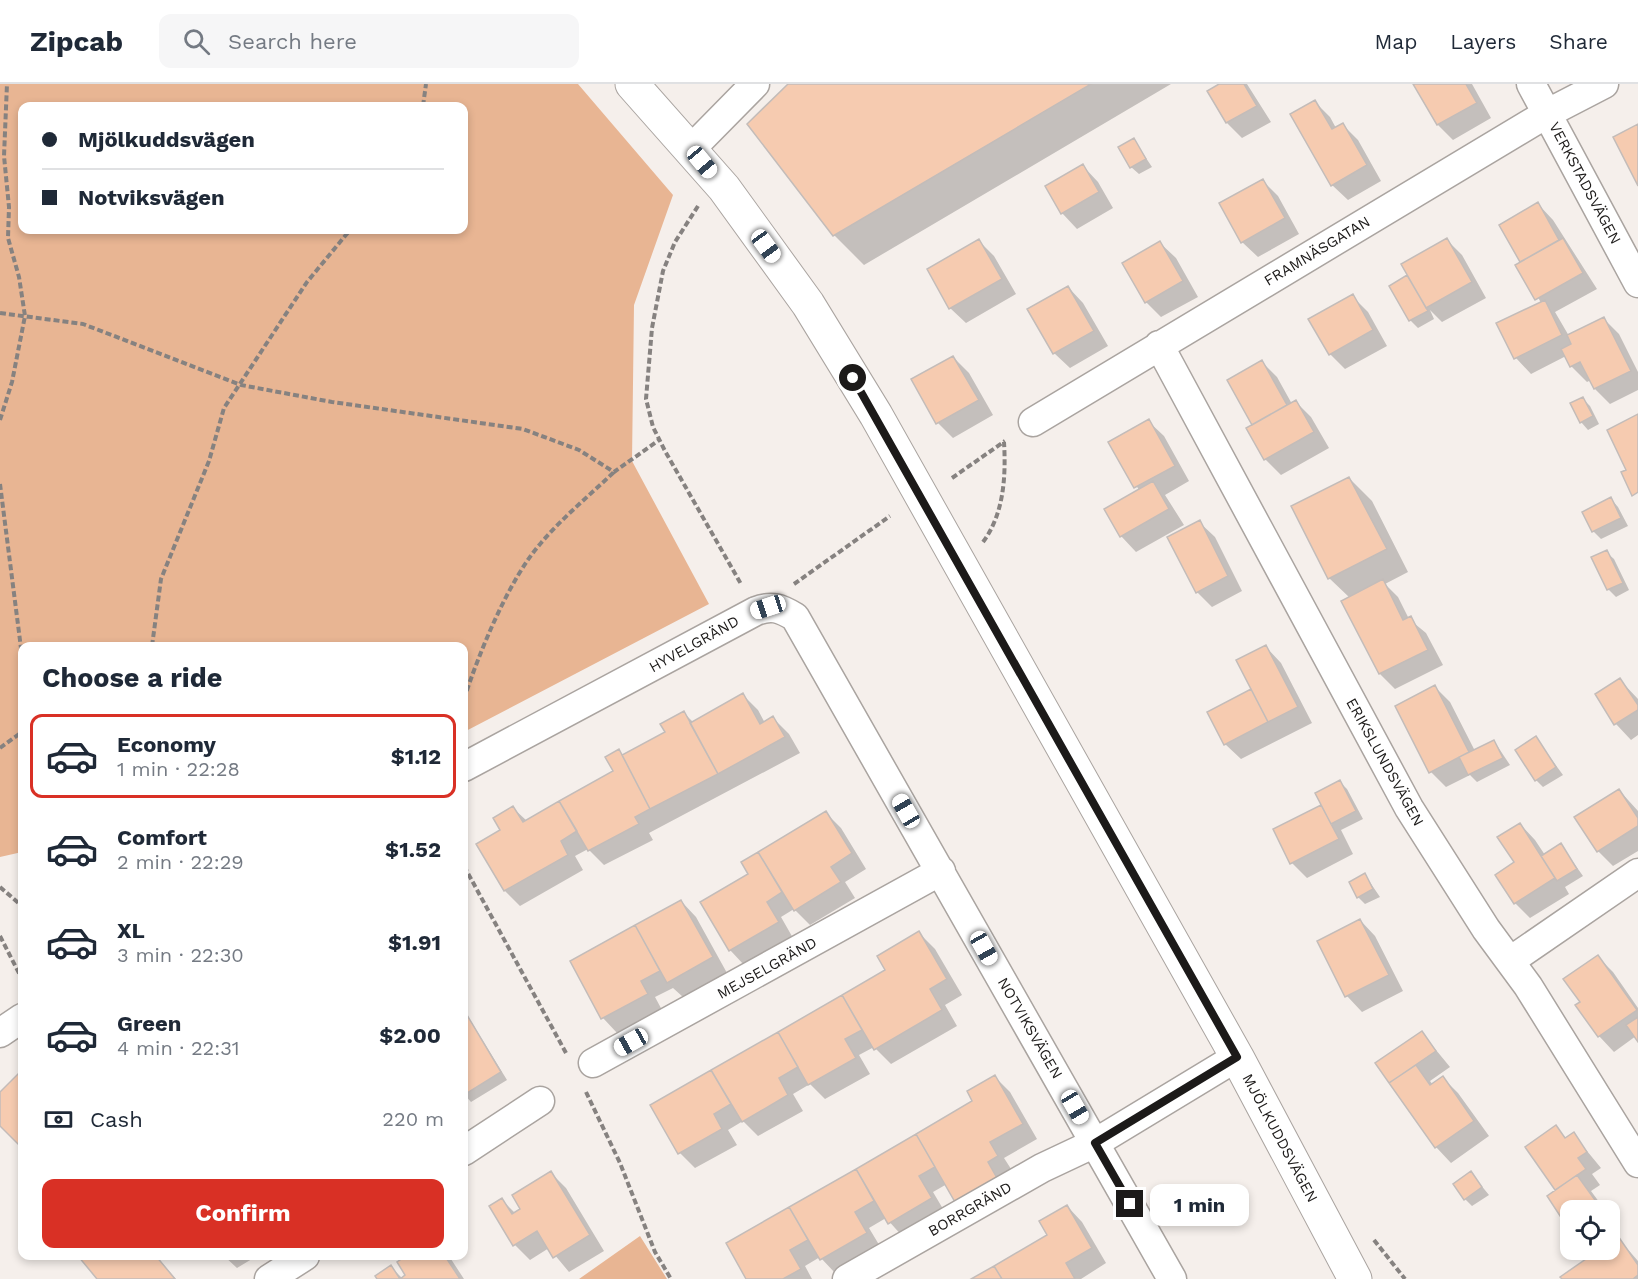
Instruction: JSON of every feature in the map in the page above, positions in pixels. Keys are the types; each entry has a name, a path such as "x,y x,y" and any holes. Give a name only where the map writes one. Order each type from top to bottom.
{"street":[{"name":"MJÖLKUDDSVÄGEN","path":"632,84 724,188 808,304 876,415 1237,1057 1355,1279"},
{"path":"691,149 755,84"},
{"name":"VERKSTADSVÄGEN","path":"1531,84 1638,283"},
{"name":"FRAMNÄSGATAN","path":"1033,422 1548,112 1604,84"},
{"name":"ERIKSLUNDSVÄGEN","path":"1159,345 1409,808 1510,961 1638,1163"},
{"name":"HYVELGRÄND","path":"468,765 756,611 768,607 780,608 795,617 941,871"},
{"name":"MEJSELGRÄND","path":"593,1063 941,871"},
{"name":"NOTVIKSVÄGEN","path":"941,871 1172,1279"},
{"path":"1510,961 1638,873"},
{"path":"0,1033 18,1021"},
{"name":"BORRGRÄND","path":"847,1279 1042,1168 1095,1143 1237,1057"},
{"path":"468,1148 540,1101"},
{"path":"269,1279 299,1260"}],"path":[{"path":"0,420 12,382 25,316 19,277 8,238 9,207 4,156 7,84"},
{"path":"424,102 426,84"},
{"path":"724,188 698,206 675,242 663,271 646,378 646,399 659,440 756,611 890,516"},
{"path":"153,642 161,579 209,461 224,408 307,282 347,234"},
{"path":"0,313 83,324 241,385 332,402 523,429 579,450 614,472"},
{"path":"952,478 1033,422"},
{"path":"468,686 473,669 512,588 540,544 614,472 659,440"},
{"path":"977,550 987,536 1000,504 1005,470 1004,442"},
{"path":"0,484 20,642"},
{"path":"0,748 18,735"},
{"path":"0,886 18,902"},
{"path":"0,936 18,971"}],"shaded area":[{"path":"0,84 578,84 673,195 634,305 632,461 709,604 468,730 468,642 18,642 18,853 0,857"},
{"path":"640,1236 667,1279 579,1279"}],"building":[{"path":"788,84 1091,84 833,236 747,124"},
{"path":"1219,84 1244,84 1257,106 1226,123 1207,91"},
{"path":"1413,84 1466,84 1477,103 1437,125"},
{"path":"1315,100 1332,129 1343,123 1367,165 1331,186 1290,114"},
{"path":"1638,124 1638,186 1613,137"},
{"path":"1134,138 1146,159 1130,168 1118,147"},
{"path":"1083,164 1099,192 1061,214 1045,186"},
{"path":"1263,179 1285,218 1241,243 1219,203"},
{"path":"1538,202 1559,240 1520,262 1499,225"},
{"path":"1447,238 1472,282 1426,308 1401,264"},
{"path":"1563,238 1583,273 1535,300 1515,265"},
{"path":"979,239 1002,279 949,309 927,269"},
{"path":"1160,241 1183,281 1145,303 1122,263"},
{"path":"1407,275 1428,311 1409,321 1389,286"},
{"path":"1068,286 1094,331 1053,354 1027,309"},
{"path":"1353,294 1373,330 1329,355 1308,319"},
{"path":"1545,300 1562,335 1514,359 1496,323"},
{"path":"1604,317 1631,371 1594,389 1580,362 1570,367 1561,349 1571,344 1567,335"},
{"path":"953,356 979,400 936,424 911,379"},
{"path":"1262,360 1287,405 1252,425 1227,380"},
{"path":"1583,397 1593,416 1580,423 1570,403"},
{"path":"1296,400 1314,432 1264,460 1246,428"},
{"path":"1638,414 1638,492 1632,496 1621,472 1626,470 1607,430"},
{"path":"1149,419 1175,466 1134,488 1108,442"},
{"path":"1349,477 1387,549 1328,579 1291,506"},
{"path":"1153,481 1169,509 1120,537 1104,509"},
{"path":"1611,497 1621,518 1592,532 1582,512"},
{"path":"1200,520 1228,576 1196,593 1167,537"},
{"path":"1607,550 1623,583 1607,590 1591,557"},
{"path":"1383,579 1403,620 1411,616 1428,650 1379,674 1341,601"},
{"path":"1266,645 1298,707 1268,722 1236,660"},
{"path":"1620,678 1638,705 1638,710 1614,725 1595,694"},
{"path":"1435,685 1469,752 1429,773 1395,706"},
{"path":"1251,689 1268,722 1224,745 1207,712"},
{"path":"743,693 760,724 773,716 785,737 718,774 690,723"},
{"path":"684,711 718,774 650,809 622,755 665,732 660,724"},
{"path":"1536,736 1556,767 1535,781 1515,750"},
{"path":"1494,740 1503,758 1468,775 1459,757"},
{"path":"619,749 650,809 635,817 639,824 588,851 559,801 613,771 605,757"},
{"path":"1340,780 1356,811 1331,824 1315,793"},
{"path":"1619,789 1638,818 1638,826 1597,852 1574,817"},
{"path":"559,801 577,831 561,841 568,855 504,891 476,844 500,830 493,818 513,806 523,822"},
{"path":"1321,805 1339,839 1290,864 1273,829"},
{"path":"826,811 852,853 831,867 841,882 794,911 758,852"},
{"path":"1520,823 1555,878 1514,904 1495,875 1514,862 1497,837"},
{"path":"1561,843 1577,869 1557,881 1541,856"},
{"path":"758,852 782,892 767,902 779,922 729,951 700,902 748,874 741,862"},
{"path":"1365,873 1373,889 1357,898 1349,882"},
{"path":"681,900 713,957 667,983 635,925"},
{"path":"1360,919 1389,975 1345,997 1317,941"},
{"path":"635,925 660,971 641,981 648,994 601,1019 570,961"},
{"path":"919,931 947,979 930,989 942,1010 874,1050 842,995 885,970 877,956"},
{"path":"1598,955 1637,1010 1598,1037 1575,1005 1580,1002 1563,979"},
{"path":"842,995 862,1030 845,1039 856,1058 808,1085 778,1032"},
{"path":"468,1017 501,1072 468,1093"},
{"path":"1638,1017 1638,1042 1626,1025"},
{"path":"1422,1031 1436,1051 1389,1083 1375,1063"},
{"path":"778,1032 798,1067 779,1078 788,1095 742,1122 711,1070"},
{"path":"1416,1065 1430,1085 1443,1076 1474,1121 1435,1148 1389,1083"},
{"path":"711,1070 731,1104 714,1114 722,1129 678,1154 650,1105"},
{"path":"18,1074 18,1144 0,1126 0,1092"},
{"path":"995,1075 1023,1124 990,1142 998,1156 988,1162 997,1178 955,1202 916,1134 972,1101 967,1091"},
{"path":"1556,1125 1565,1138 1574,1132 1587,1152 1578,1158 1586,1169 1555,1190 1525,1147"},
{"path":"916,1134 935,1167 919,1176 932,1198 888,1224 856,1169"},
{"path":"856,1169 874,1201 855,1212 867,1233 820,1260 789,1207"},
{"path":"551,1171 590,1235 553,1258 537,1231 513,1246 489,1206 502,1198 512,1214 520,1209 512,1195"},
{"path":"1471,1171 1482,1187 1464,1200 1453,1184"},
{"path":"1577,1175 1595,1200 1560,1200 1560,1216 1547,1196"},
{"path":"1067,1205 1092,1248 1066,1263 1075,1279 1002,1279 994,1266 1047,1235 1039,1221"},
{"path":"789,1207 808,1240 790,1250 801,1269 783,1279 746,1279 726,1243"},
{"path":"1620,1239 1638,1265 1638,1275 1633,1279 1562,1279 1560,1277 1585,1260 1620,1260"},
{"path":"81,1260 159,1260 175,1279 97,1279"},
{"path":"400,1260 448,1260 460,1279 400,1279 405,1275 397,1262"},
{"path":"391,1265 400,1279 377,1279 375,1276"},
{"path":"994,1266 1002,1279 971,1279"}],"route":[{"path":"853,378 876,415 1237,1057 1095,1143 1130,1204"}]}
